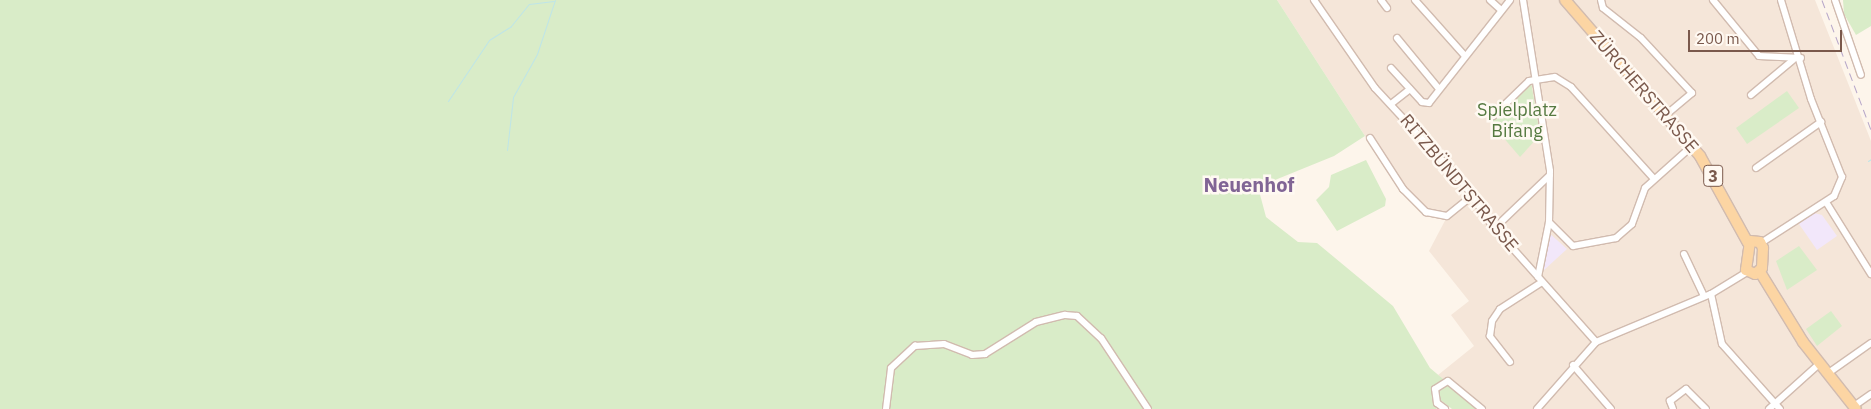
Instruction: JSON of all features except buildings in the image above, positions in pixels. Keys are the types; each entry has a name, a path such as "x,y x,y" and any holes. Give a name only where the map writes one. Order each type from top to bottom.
{"main road":[{"name":"ZÜRCHERSTRASSE","path":"1559,0 1582,21"},
{"name":"ZÜRCHERSTRASSE","path":"1565,0 1692,146 1748,243"},
{"path":"1760,272 1747,272 1748,243 1761,243 1760,272 1819,364 1855,408"}],"street":[{"path":"1314,0 1391,104"},
{"path":"1381,0 1387,8"},
{"path":"1415,0 1464,56"},
{"path":"1490,0 1500,10"},
{"path":"1392,68 1425,104 1510,0"},
{"path":"1510,362 1490,336 1492,321 1500,309 1540,279 1550,222 1550,175 1523,0"},
{"path":"1601,0 1604,8 1641,38 1692,93 1665,116"},
{"path":"1713,0 1760,56 1793,60 1801,58"},
{"path":"1761,243 1826,202 1838,192 1842,177 1821,122 1781,0"},
{"path":"1835,0 1861,75"},
{"path":"1397,38 1439,89"},
{"path":"1751,95 1793,60"},
{"path":"1493,116 1511,95 1535,79 1555,77 1571,87 1654,179"},
{"name":"RITZBÜNDTSTRASSE","path":"1410,89 1391,104 1473,195 1476,205 1596,342"},
{"path":"1756,168 1821,122"},
{"path":"1370,138 1403,189 1426,212 1447,216 1473,195"},
{"path":"1550,222 1573,246 1616,238 1632,224 1645,188 1692,146"},
{"path":"1502,221 1550,175"},
{"path":"1826,202 1871,274"},
{"path":"1684,254 1703,294"},
{"path":"1537,409 1573,365 1596,342 1703,294 1711,294 1747,272"},
{"path":"1711,294 1722,344 1778,406"},
{"path":"886,409 891,368 915,346 944,344 972,355 985,354 1036,322 1065,315 1077,316 1101,338 1148,409"},
{"path":"1827,374 1871,343"},
{"path":"1769,409 1778,406 1819,364"},
{"path":"1573,365 1611,409"},
{"path":"1445,409 1438,403 1435,389 1448,381 1482,409"},
{"path":"1673,409 1670,401 1686,389 1706,409"},
{"path":"1855,408 1871,394"}],"shaded area":[{"path":"1277,0 1815,0 1871,141 1871,409 1479,409 1438,375 1474,346 1451,315 1469,301 1429,251 1449,213 1426,212 1417,203 1365,136"},
{"path":"1814,213 1822,215 1837,236 1817,250 1799,224"},
{"path":"1547,231 1567,249 1543,271 1544,251"}],"green space":[{"path":"0,0 1277,0 1365,136 1334,156 1258,187 1266,217 1298,242 1317,243 1393,306 1430,368 1479,409 1452,409 1442,401 1436,409 0,409"},
{"path":"1843,0 1871,0 1871,26 1856,35 1844,14"},
{"name":"Spielplatz Bifang","path":"1531,82 1540,135 1520,157 1490,122"},
{"path":"1787,91 1799,108 1747,144 1736,128"},
{"path":"1366,160 1386,199 1385,206 1337,231 1316,200 1329,187 1331,175"},
{"path":"1799,246 1817,270 1787,290 1776,261"},
{"path":"1831,311 1842,326 1817,346 1806,329"}],"waterway":[{"path":"507,150 513,97 537,54 555,0"},
{"path":"448,101 489,40 511,26 529,4 554,1"}],"railway":[{"path":"1822,0 1871,130"}],"district":[{"name":"Neuenhof","path":"1249,184"}]}
